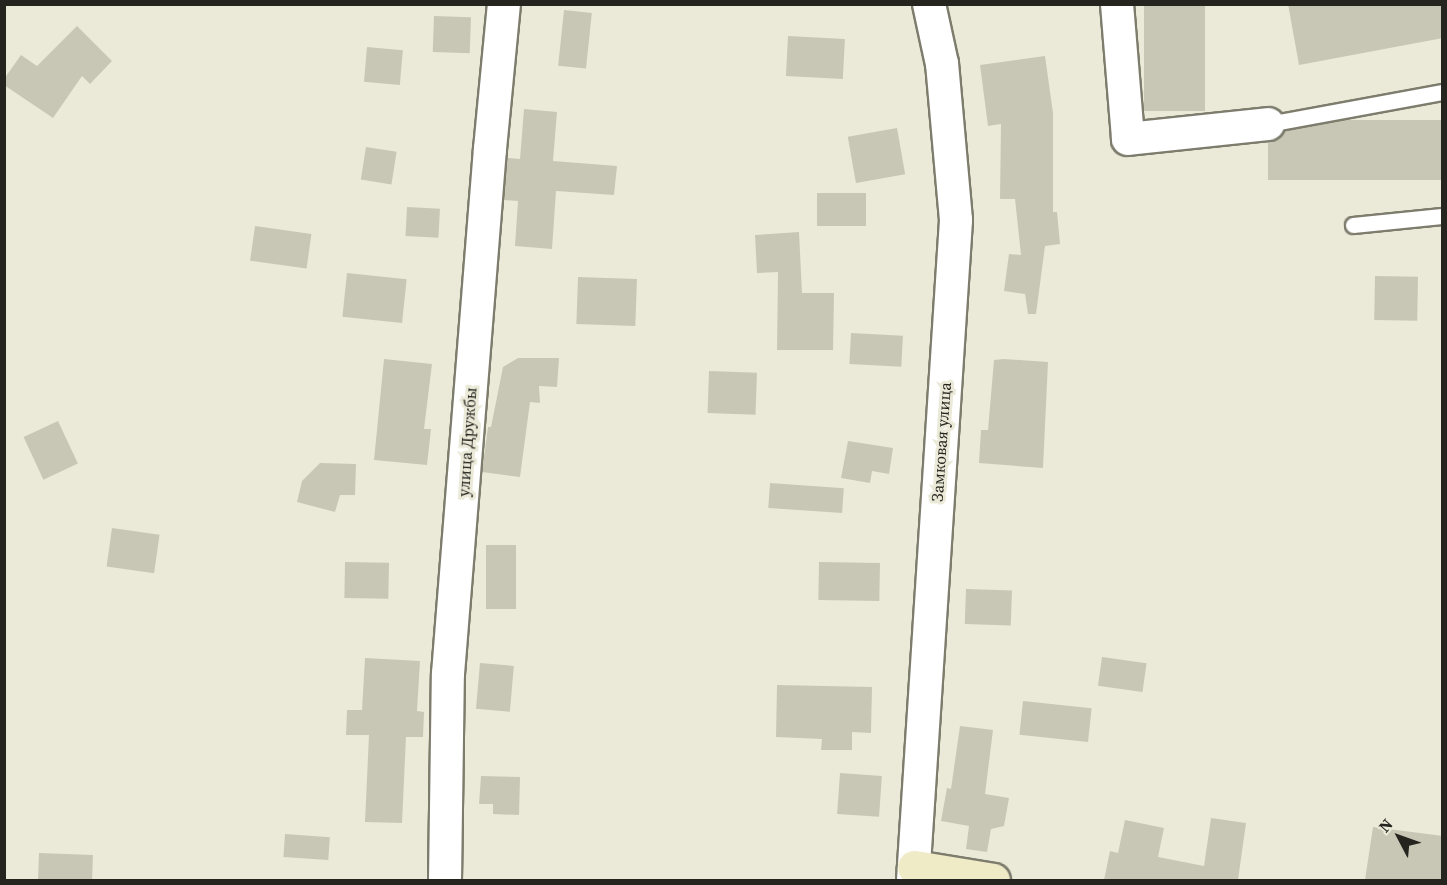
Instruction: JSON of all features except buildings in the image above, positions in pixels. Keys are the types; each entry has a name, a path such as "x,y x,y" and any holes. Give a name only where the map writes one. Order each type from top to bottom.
{"street":[{"name":"улица Дружбы","path":"445,880 448,674 490,149 504,4"},
{"name":"Замковая улица","path":"913,874 956,220 942,64 928,4"},
{"path":"1117,4 1128,139 1268,124"},
{"path":"913,874 993,880"}],"lane":[{"path":"1268,124 1443,92"},
{"path":"1353,225 1443,216"}]}
